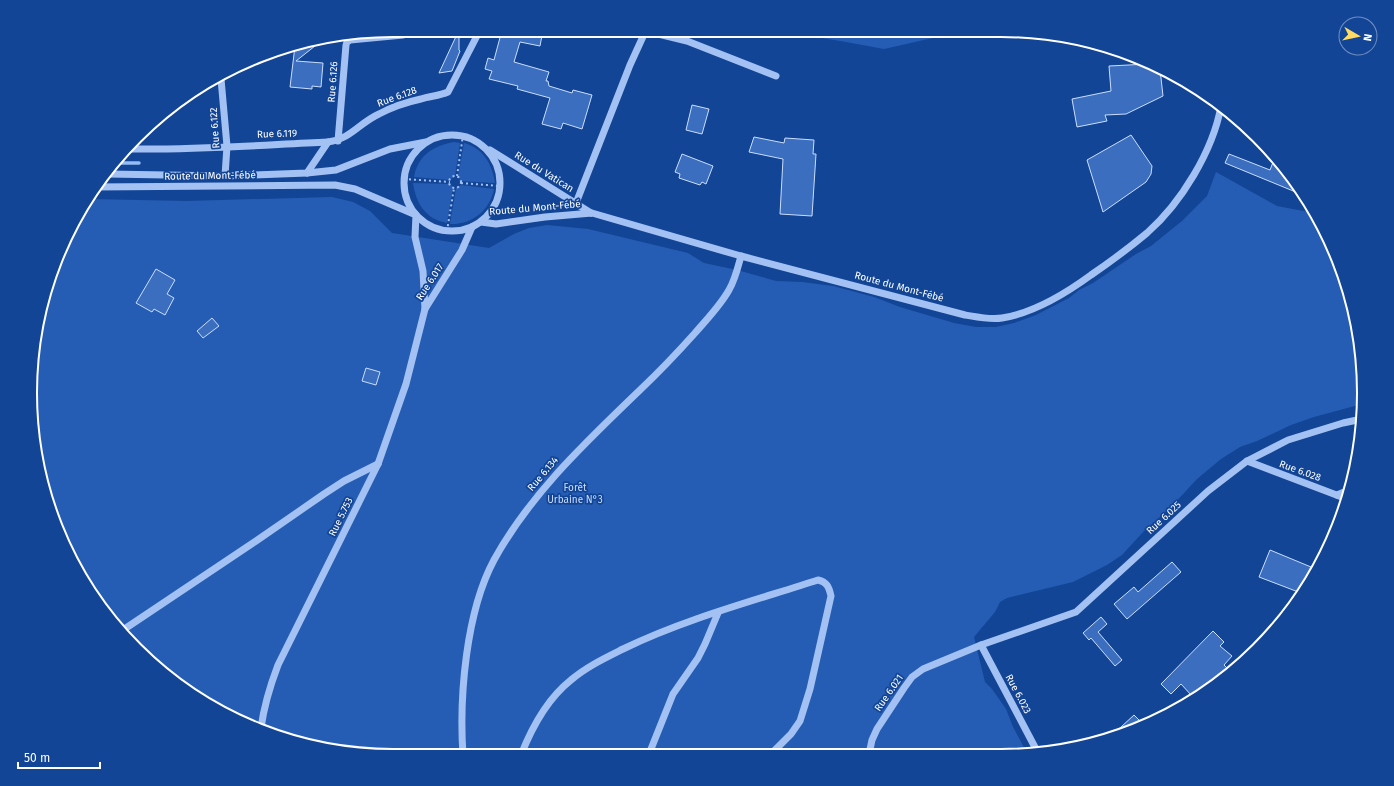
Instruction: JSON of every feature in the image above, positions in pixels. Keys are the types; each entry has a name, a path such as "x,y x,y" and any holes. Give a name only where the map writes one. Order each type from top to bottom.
{"street":[{"name":"Rue 6.128","path":"328,142 338,141 347,137 378,114 400,105 448,92 476,37"},
{"path":"576,203 630,64 643,37"},
{"path":"671,37 687,41 776,76"},
{"name":"Rue 6.126","path":"338,141 346,45 350,40 372,38"},
{"name":"Rue 6.122","path":"221,82 227,146 225,176"},
{"name":"Route du Mont-Fébé","path":"481,222 496,224 545,217 592,213 741,256 965,315 1000,319 1014,316 1038,306 1077,285 1116,258 1148,232 1170,208 1199,166 1210,143 1219,112"},
{"name":"Rue 6.017","path":"450,134 463,135 475,140 485,147 494,158 499,172 500,186 494,206 481,222 460,231 447,231 430,226 416,215 406,195 404,179 411,158 426,142 438,136 450,134"},
{"path":"307,173 328,142"},
{"name":"Rue 6.119","path":"133,149 203,149 227,146 328,142"},
{"name":"Route du Mont-Fébé","path":"112,174 225,176 307,173 336,170 390,149 426,142"},
{"name":"Rue du Vatican","path":"485,147 592,213"},
{"name":"Route du Mont-Fébé","path":"103,187 336,185 356,189 416,215"},
{"name":"Rue 6.017","path":"416,215 415,237 423,271 425,309"},
{"name":"Rue 6.017","path":"425,309 462,250 472,227"},
{"name":"Rue 6.134","path":"462,749 461,732 463,685 470,633 480,594 494,561 515,526 551,479 584,443 664,367 710,316 729,290 741,256"},
{"name":"Rue 5.753","path":"262,724 271,683 278,665 378,464 406,384 425,309"},
{"name":"Rue 6.025","path":"984,643 1076,612 1208,491 1246,461 1288,440 1356,420"},
{"name":"Rue 6.028","path":"1246,461 1341,497"},
{"path":"125,628 223,564 324,494 344,481 378,464"},
{"path":"1337,495 1343,493"},
{"path":"524,749 537,720 555,695 571,679 596,662 641,641 718,613 818,580 824,582 829,587 831,596 810,689 800,721 791,734 776,749"},
{"path":"651,749 673,694 703,648 718,613"},
{"name":"Rue 6.023","path":"984,643 1035,747"},
{"name":"Rue 6.021","path":"870,749 877,729 912,678 923,670 984,643"}],"path":[{"path":"461,183 457,176 463,135"},
{"path":"450,182 452,177 457,176"},
{"path":"404,179 450,182"},
{"path":"447,231 454,188 451,186 450,182"},
{"path":"461,183 500,186"},
{"path":"454,188 459,187 461,183"}],"green space":[{"path":"816,37 937,37 884,49"},
{"path":"454,142 460,143 455,176 450,180 414,177 416,169 423,157 439,146"},
{"path":"464,143 471,145 486,158 492,169 495,183 461,181 458,177"},
{"name":"Forêt Urbaine N°3","path":"1216,172 1277,206 1307,212 1330,257 1345,301 1354,347 1356,406 1291,425 1257,441 1240,447 1221,459 1197,479 1122,555 1107,565 1073,582 1007,598 1000,602 995,612 974,637 985,682 992,689 1006,709 1013,727 1024,748 393,749 347,746 301,737 257,722 215,701 176,675 141,645 111,610 85,571 64,529 49,485 40,439 38,416 37,393 40,347 49,301 64,257 95,199 187,201 332,197 353,202 370,211 392,233 489,248 514,234 529,228 547,225 588,229 688,253 704,263 737,270 776,281 802,282 833,286 874,297 900,307 954,323 976,327 996,327 1014,323 1036,315 1069,298 1079,290 1093,283 1136,254 1151,246 1182,221 1207,196"},
{"path":"413,183 450,184 453,187 447,223 439,221 427,214 416,197"},
{"path":"461,185 494,189 489,203 479,215 466,222 450,224 456,188"}],"building":[{"path":"456,37 459,37 460,51 452,71 439,73"},
{"path":"500,37 542,37 540,46 520,42 514,62 549,72 546,81 548,81 549,86 572,93 573,90 592,95 582,129 563,123 561,129 542,124 550,98 517,89 518,86 489,79 492,71 485,69 488,58 494,60"},
{"path":"315,46 296,61 323,63 321,87 312,86 312,89 290,87 294,51"},
{"path":"1138,65 1161,75 1163,96 1126,114 1105,115 1107,121 1077,127 1072,99 1111,91 1109,66"},
{"path":"692,105 709,109 702,134 686,130"},
{"path":"1131,135 1152,166 1151,174 1146,182 1103,212 1087,160"},
{"path":"754,137 784,143 785,138 814,140 813,154 816,154 812,216 780,214 783,159 749,152"},
{"path":"682,154 713,166 706,184 702,182 700,185 679,178 680,174 675,172"},
{"path":"1229,154 1270,170 1273,163 1294,191 1225,163"},
{"path":"156,269 175,280 167,294 174,298 165,315 154,309 152,312 136,303"},
{"path":"212,318 219,326 203,338 197,331"},
{"path":"366,368 380,372 376,385 362,381"},
{"path":"1270,550 1311,567 1297,591 1259,577"},
{"path":"1172,562 1181,572 1127,619 1114,604 1134,587 1138,592"},
{"path":"1101,617 1107,624 1098,632 1122,660 1115,666 1091,638 1089,640 1083,633"},
{"path":"1213,631 1224,642 1220,646 1232,656 1224,665 1227,668 1190,694 1181,684 1171,694 1161,684"},
{"path":"1134,715 1140,721 1137,722 1120,728"}],"waterway":[{"path":"121,163 139,163"}]}
